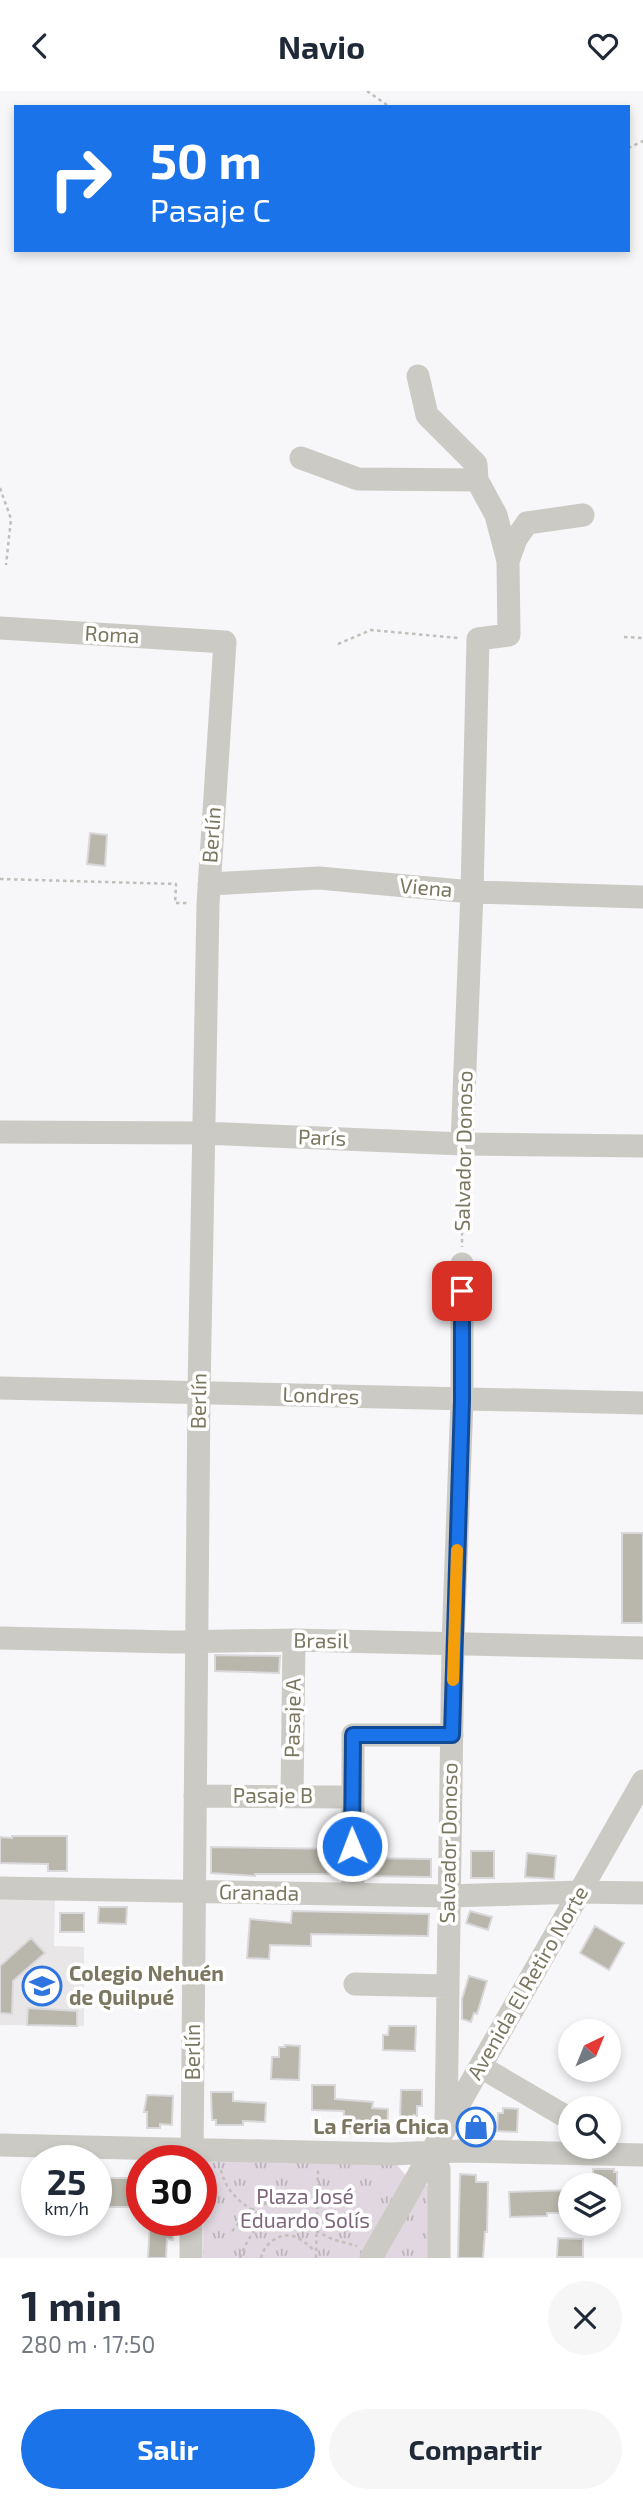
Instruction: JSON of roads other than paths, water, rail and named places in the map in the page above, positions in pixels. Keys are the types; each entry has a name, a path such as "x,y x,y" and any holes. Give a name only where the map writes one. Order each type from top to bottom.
{"street":[{"path":"418,376 427,415 476,464 477,480 496,515 508,561"},
{"path":"301,458 358,479 477,480"},
{"path":"508,561 516,539 527,523 583,515"},
{"name":"Salvador Donoso","path":"462,1143 478,639 509,635 508,561"},
{"name":"Roma","path":"0,628 225,642"},
{"name":"Berlín","path":"192,2145 203,1133 209,894 225,642"},
{"name":"Viena","path":"209,894 319,878 472,893 643,897"},
{"name":"París","path":"0,1132 203,1133 462,1143 643,1146"},
{"name":"Salvador Donoso","path":"446,2125 453,1644 462,1400 462,1264"},
{"name":"Londres","path":"0,1388 643,1403"},
{"name":"Brasil","path":"0,1638 294,1640 643,1648"},
{"name":"Pasaje A","path":"292,1796 294,1640"},
{"path":"353,1894 353,1735 452,1735"},
{"name":"Avenida El Retiro Norte","path":"364,2252 432,2153 643,1781"},
{"name":"Pasaje B","path":"195,1796 351,1797"},
{"name":"Granada","path":"0,1888 448,1896 643,1893"},
{"path":"355,1984 447,1986"},
{"path":"481,2067 558,2112"},
{"path":"0,2145 126,2152"},
{"path":"217,2150 643,2155"},
{"path":"432,2153 439,2169 439,2258"},
{"path":"191,2236 191,2258"}],"place":[{"name":"Colegio Nehuén de Quilpué","path":"42,1986"},
{"name":"La Feria Chica","path":"476,2127"}],"park label":[{"name":"Plaza José Eduardo Solís","path":"305,2209"}]}
